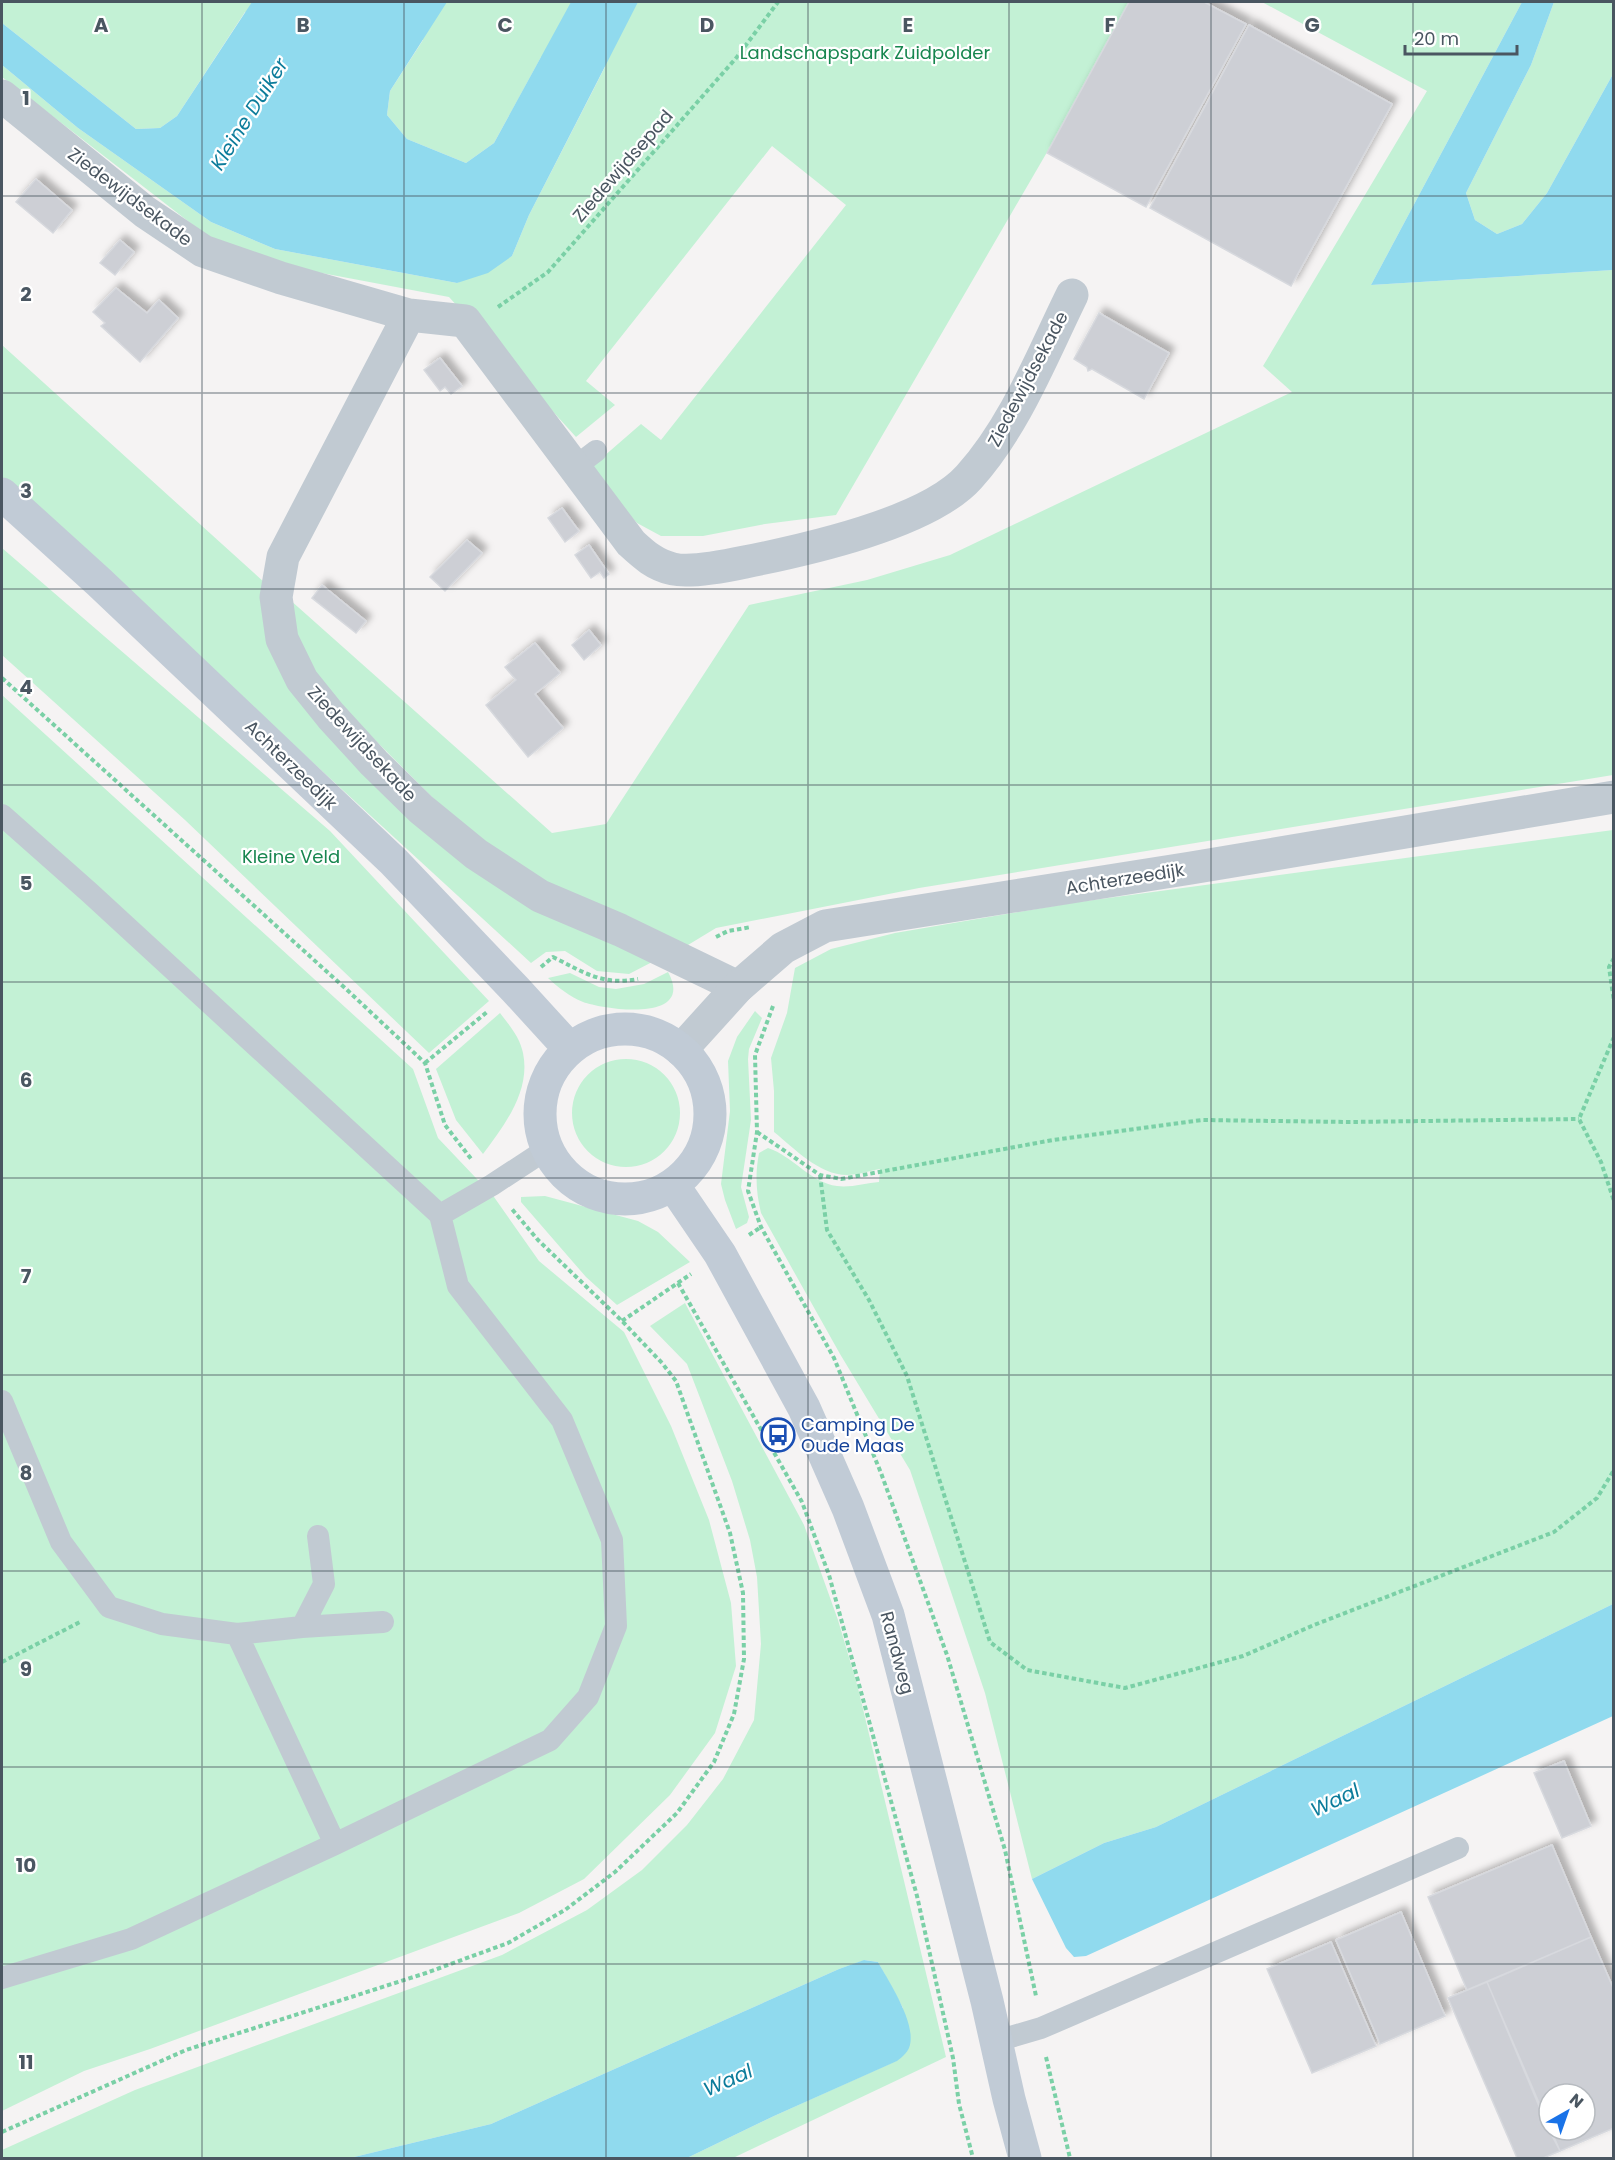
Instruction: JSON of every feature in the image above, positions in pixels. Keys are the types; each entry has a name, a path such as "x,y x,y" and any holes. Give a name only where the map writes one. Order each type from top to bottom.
{"main road":[{"name":"Achterzeedijk","path":"2,494 99,582 394,862 516,989 569,1048"},
{"path":"614,1029 639,1029 662,1037 681,1050 699,1071 702,1078 708,1094 711,1120 705,1145 692,1167 674,1185 646,1197 616,1199 588,1191 563,1173 547,1149 539,1113 547,1078 569,1048 590,1035 614,1029"},
{"name":"Randweg","path":"674,1185 726,1264 804,1408 848,1508 888,1615 1025,2158"}],"street":[{"name":"Ziedewijdsekade","path":"2,96 145,212 203,251 281,278 409,315 465,321 585,459 630,543 652,562 675,570 716,568 799,552 897,521 938,501 967,479 992,449 1023,394 1072,295"},
{"name":"Ziedewijdsekade","path":"409,315 283,557 276,597 282,639 302,680 374,763 422,809 476,854 540,896 620,930 738,987"},
{"name":"Achterzeedijk","path":"681,1050 738,987 783,948 825,926 1179,870 1614,797"}],"lane":[{"path":"2,815 440,1215 458,1286 562,1420 612,1540 616,1626 588,1697 550,1740 131,1939 2,1978"},
{"path":"440,1215 547,1149"},
{"path":"2,1401 61,1542 109,1607 162,1624 237,1634 383,1622"},
{"path":"302,1627 324,1584 318,1536"},
{"path":"237,1634 335,1844"},
{"path":"997,2042 1041,2028 1458,1848"}],"path":[{"name":"Ziedewijdsepad","path":"465,321 496,308 548,272 737,57 778,2"},
{"path":"2,678 425,1063"},
{"path":"1614,958 1609,967 1614,1002"},
{"path":"761,1227 748,1191 757,1132 755,1055 775,1001"},
{"path":"1579,1119 1614,1037"},
{"path":"757,1132 820,1175 841,1179 1053,1140 1202,1120 1350,1122 1579,1119"},
{"path":"1579,1119 1601,1162 1614,1201"},
{"path":"820,1175 827,1230 869,1300 907,1376 990,1642 1027,1670 1125,1688 1243,1656 1314,1625 1554,1532 1597,1497 1614,1470"},
{"path":"2,2132 186,2050 426,1973 507,1943 565,1910 615,1872 676,1813 714,1762 734,1714 744,1659 743,1593 730,1533 711,1477 675,1382 662,1363 622,1321 678,1283 802,1502 829,1575 917,1896 953,2058 959,2104 973,2158"},
{"path":"2,1662 109,1607"}],"green space":[{"name":"Landschapspark Zuidpolder","path":"2,2 1160,2 1128,13 836,515 765,524 703,536 661,536 637,523 588,470 641,424 661,440 846,205 772,146 586,381 615,405 576,437 449,297 279,265 211,239 2,77 2,65 78,128 211,222 275,249 457,283 512,256 529,215 605,67 541,57 494,143 466,163 407,139 387,115 390,91 423,40 245,12 177,116 160,128 136,129 2,23"},
{"path":"1262,2 1522,2 1371,285 1613,270 1613,775 919,888 716,928 683,948 541,883 462,827 332,697 301,652 289,599 552,833 606,824 749,605 867,580 950,555 1292,392 1263,366 1427,91"},
{"path":"1554,2 1613,2 1613,74 1547,193 1522,224 1497,234 1475,220 1466,193 1531,65"},
{"path":"2,345 265,583 266,631 464,856 656,960 629,974 597,971 565,951 546,952 531,963 2,477"},
{"name":"Kleine Veld","path":"2,548 330,831 489,1001 429,1053 185,820 2,655"},
{"path":"2,695 413,1069 438,1138 494,1197 539,1261 624,1332 671,1426 709,1520 731,1603 736,1666 715,1733 670,1795 584,1879 519,1913 150,2049 84,2071 2,2111"},
{"path":"1613,830 1613,1604 1156,1827 1104,1843 1032,1879 985,1693 910,1470 840,1354 761,1213 757,1183 758,1161 759,1153 768,1148 828,1184 847,1186 879,1182 880,1169 847,1175 827,1171 807,1160 774,1132 771,1058 787,1013 795,968 831,949 895,933 1071,903"},
{"path":"668,972 673,988 670,999 659,1006 645,1009 610,1008 583,1002 564,992 548,978 570,973 599,987 616,989 644,984"},
{"path":"755,1011 762,1018 749,1049 751,1120 741,1187 749,1217 747,1223 736,1229 721,1184 730,1111 728,1061 737,1037"},
{"path":"500,1013 522,1047 523,1081 507,1120 483,1154 456,1120 436,1069"},
{"path":"626,1059 647,1063 664,1075 676,1092 680,1113 676,1134 664,1151 647,1163 626,1167 605,1163 588,1151 576,1134 572,1113 576,1092 588,1075 605,1063"},
{"path":"545,1196 638,1221 658,1232 690,1262 617,1305 586,1277 521,1202 521,1197"},
{"path":"685,1303 804,1525 838,1620 858,1688 946,2057 733,2158 687,2158 896,2061 903,2008 878,1962 865,1960 839,1969 491,2124 350,2158 2,2158 2,2150 135,2090 502,1955 587,1910 642,1870 687,1825 723,1779 754,1720 761,1644 757,1577 750,1540 732,1481 687,1364 650,1326"}],"water":[{"name":"Kleine Duiker","path":"252,2 447,2 390,91 387,115 407,139 466,163 494,143 571,2 638,2 529,215 512,256 488,273 457,283 275,249 211,222 78,128 2,65 2,23 136,129 160,128 177,116"},
{"path":"1522,2 1554,2 1531,65 1466,193 1475,220 1497,234 1522,224 1547,193 1613,74 1613,270 1371,285"},
{"name":"Waal","path":"1613,1604 1613,1716 1086,1956 1074,1957 1066,1948 1032,1879 1104,1843 1156,1827"},
{"name":"Waal","path":"864,1960 878,1962 901,2004 911,2039 905,2054 897,2061 687,2158 350,2158 491,2124 839,1969"}],"building":[{"path":"1129,2 1204,2 1246,24 1146,207 1047,153"},
{"path":"1249,25 1392,104 1291,286 1150,208"},
{"path":"36,179 72,210 53,233 16,202"},
{"path":"120,240 134,252 115,275 100,263"},
{"path":"116,288 147,313 159,300 178,318 140,362 101,326 105,323 93,312"},
{"path":"1099,313 1169,353 1144,399 1092,369 1088,371 1087,367 1074,359"},
{"path":"440,358 462,386 451,394 445,387 440,391 424,370"},
{"path":"562,508 579,531 565,542 548,518"},
{"path":"467,540 482,553 445,591 430,577"},
{"path":"589,545 609,574 604,578 600,572 591,578 575,555"},
{"path":"322,585 366,621 356,633 312,598"},
{"path":"589,630 601,645 584,660 572,645"},
{"path":"535,643 560,673 535,694 563,728 528,757 486,705 516,680 505,667"},
{"path":"1564,1761 1591,1826 1562,1838 1534,1773"},
{"path":"1552,1845 1591,1937 1467,1990 1428,1897"},
{"path":"1401,1912 1445,2016 1380,2044 1336,1940"},
{"path":"1591,1937 1614,1990 1614,2128 1597,2135 1597,2082 1537,2082 1537,2098 1487,1982"},
{"path":"1331,1942 1376,2046 1312,2073 1267,1969"},
{"path":"1487,1982 1537,2101 1537,2142 1555,2142 1560,2151 1543,2158 1517,2158 1448,1998"},
{"path":"1556,2142 1581,2142 1560,2151"}],"place":[{"name":"Camping De Oude Maas","path":"778,1435"}]}
